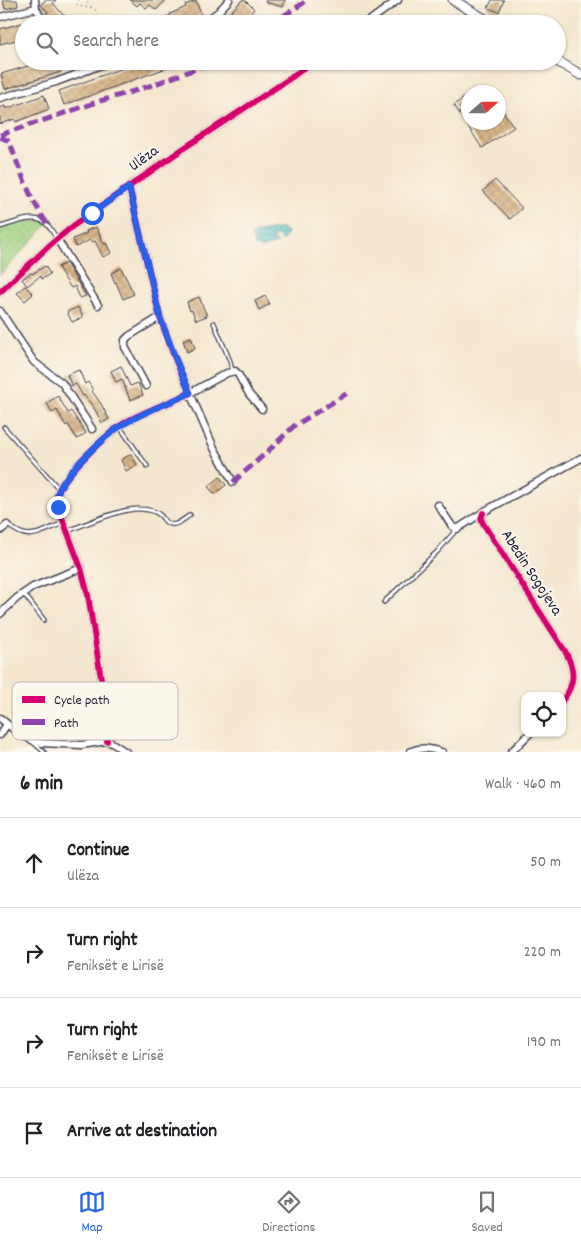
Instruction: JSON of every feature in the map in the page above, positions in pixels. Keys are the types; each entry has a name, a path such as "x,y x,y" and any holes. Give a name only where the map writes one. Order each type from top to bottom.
{"street":[{"path":"34,0 40,15"},
{"path":"214,15 229,0"},
{"path":"377,15 398,0"},
{"path":"453,0 478,15"},
{"path":"0,17 36,8"},
{"path":"566,66 581,75"},
{"path":"0,98 56,82 89,70"},
{"name":"Ulëza","path":"0,292 57,239 184,148 300,70"},
{"path":"129,187 160,317 176,360 214,448 233,482"},
{"path":"57,239 98,305"},
{"path":"0,311 34,362 62,383 92,429"},
{"path":"146,386 125,347 125,340 160,317"},
{"path":"102,682 88,596 81,568 56,500 59,490 84,458 119,427 232,371 238,374 249,394 262,409"},
{"path":"438,505 452,526 457,529 581,458"},
{"name":"Abedin Sogojeva","path":"483,513 484,525 572,664 571,685 566,696"},
{"path":"0,531 7,525"},
{"path":"0,614 24,593 44,582 81,568"},
{"path":"0,718 12,728"},
{"path":"0,735 7,724"},
{"path":"511,752 526,737"},
{"path":"30,740 42,743 81,745 107,741 126,752"},
{"path":"410,752 423,748 442,752"}],"lane":[{"path":"0,227 26,220 39,220 48,225 57,239"},
{"path":"214,323 230,361 232,371"},
{"path":"4,427 59,490"},
{"path":"119,427 147,466"},
{"path":"67,532 130,509 139,508 156,512 172,525 190,514"},
{"path":"7,525 26,535 64,522"},
{"path":"384,602 437,552 457,529"},
{"path":"24,593 44,620"},
{"path":"30,740 44,752"}],"path":[{"path":"78,0 76,4 81,7 91,7"},
{"path":"85,0 97,11"}],"green space":[{"path":"52,219 0,275 0,224"}],"water":[{"path":"282,228 287,232 284,239 281,241 279,236 275,236 273,238 274,242 278,243 260,249 258,246 255,247 251,235"}],"building":[{"path":"3,0 17,0 18,6 5,9"},
{"path":"45,0 56,0 53,3 63,15 45,15 48,12 41,5"},
{"path":"130,0 166,0 156,10 150,5 146,8 140,3 137,6"},
{"path":"242,0 245,0 254,9 249,15 228,15"},
{"path":"266,0 285,0 283,7 265,2"},
{"path":"492,0 504,0 499,12 488,8"},
{"path":"196,1 201,14 170,14 186,7 185,5"},
{"path":"15,25 15,40 0,44 0,29"},
{"path":"15,70 60,70 61,72 5,89 1,74"},
{"path":"117,70 161,70 64,105 59,91"},
{"path":"44,95 49,109 16,122 15,119 0,124 0,108 5,106 6,109"},
{"path":"461,100 461,116 454,105"},
{"path":"506,116 514,127 482,148 470,130 506,130"},
{"path":"495,180 522,208 510,219 483,191"},
{"path":"96,227 104,244 106,243 111,253 103,257 95,241 91,242 90,240 76,247 73,239"},
{"path":"66,263 86,296 80,298 75,286 71,288 65,279 58,267"},
{"path":"45,266 50,274 42,279 40,276 27,286 22,279"},
{"path":"121,268 134,294 123,299 111,273"},
{"path":"25,286 33,294 25,301 17,293"},
{"path":"265,296 270,304 259,310 255,301"},
{"path":"199,297 207,316 196,320 187,302"},
{"path":"78,307 83,317 72,322 67,312"},
{"path":"191,337 195,348 187,352 183,340"},
{"path":"121,366 130,386 138,383 143,395 130,400 122,379 116,382 111,371"},
{"path":"79,370 85,384 88,382 109,419 102,423 94,408 83,396 76,384 72,386 67,375"},
{"path":"58,396 68,413 71,411 86,433 77,439 68,424 66,426 57,410 52,413 47,403"},
{"path":"131,454 137,465 126,471 121,460"},
{"path":"220,477 226,485 215,494 208,487"}],"marked path":[{"path":"285,15 308,0"},
{"path":"0,135 193,70"},
{"path":"0,137 10,143 31,196 48,225"},
{"path":"233,482 294,426 351,391"}],"cycle path":[{"path":"0,292 73,226 184,148 301,70"},
{"path":"102,682 88,595 81,568 58,507 57,494 78,464 118,427 141,414 190,393 160,317 129,187"},
{"path":"483,513 481,519 484,525 565,651 571,664 572,682 566,696"}],"route":[{"path":"58,507 56,500 59,490 84,458 106,437 125,423 190,393 160,317 129,187 92,213"}]}
